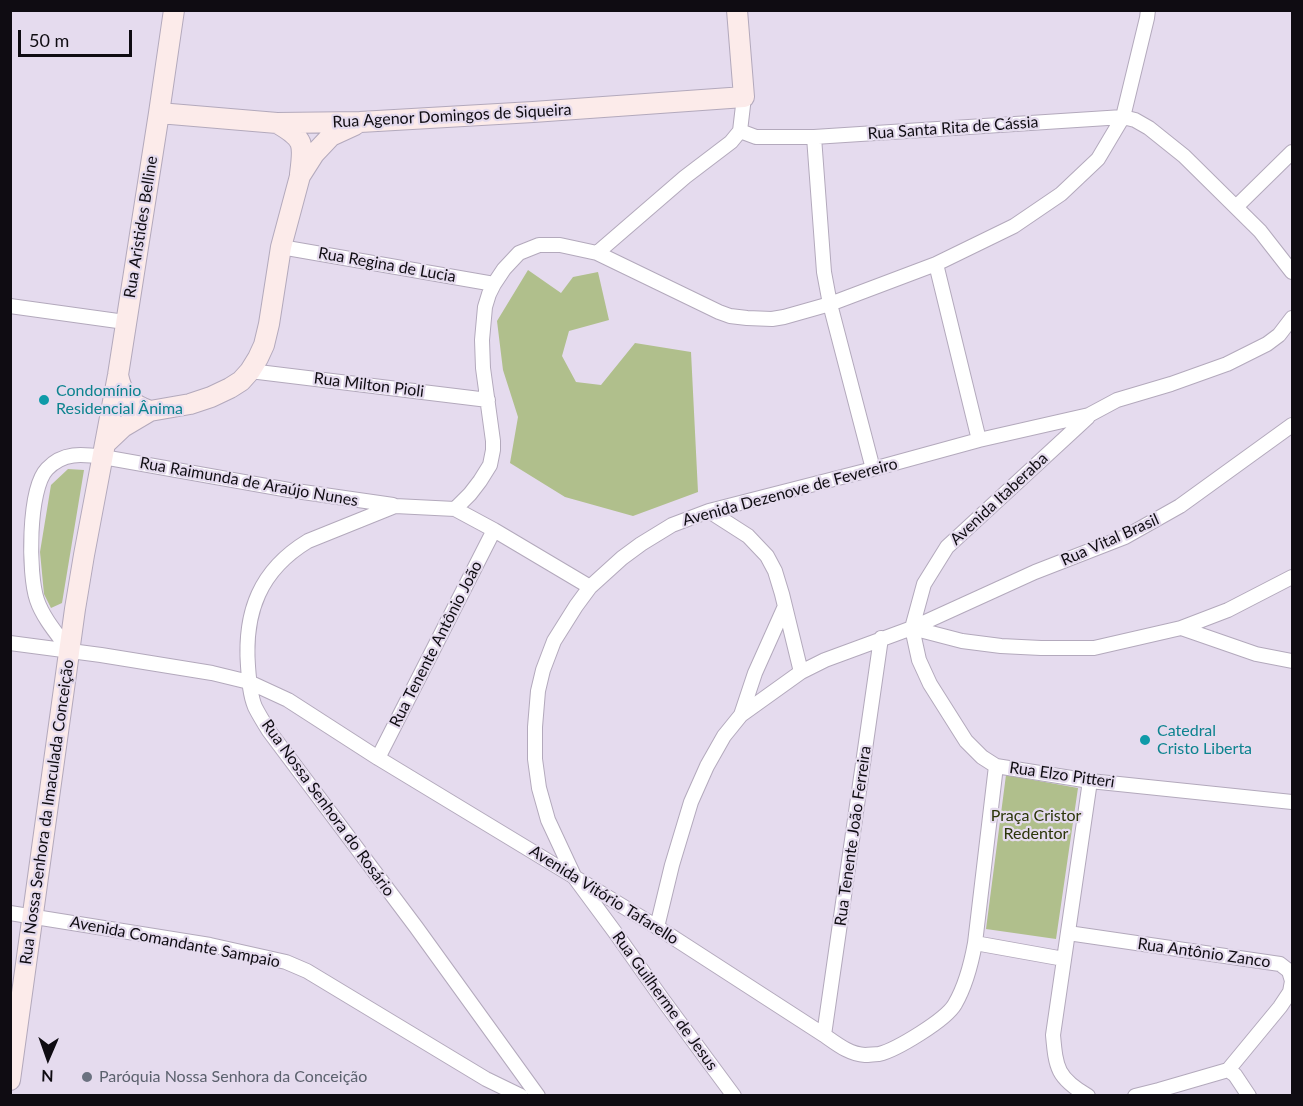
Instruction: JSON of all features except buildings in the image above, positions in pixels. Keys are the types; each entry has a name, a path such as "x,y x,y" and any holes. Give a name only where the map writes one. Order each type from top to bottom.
{"street":[{"name":"Rua Aristides Belline","path":"104,450 118,375 174,10"},
{"path":"597,253 685,177 731,142 740,131 744,97 737,10"},
{"path":"590,587 455,509 470,494 490,465 493,441 483,368 482,339 485,307 494,284 519,253 538,245 560,245 597,253 719,312 730,316 764,318 784,317 830,304 936,264 1014,226 1061,194 1098,159 1123,117 1148,10"},
{"name":"Rua Agenor Domingos de Siqueira","path":"159,113 277,123 360,122 744,97"},
{"name":"Rua Santa Rita de Cássia","path":"740,131 756,137 814,137 1123,117 1135,120 1176,149 1260,231 1293,272"},
{"path":"300,176 314,154 331,136 360,122"},
{"path":"104,450 123,427 150,411 190,404 230,388 241,381 258,358 269,324 281,247 300,176 303,148 296,135 277,123"},
{"path":"814,137 824,272 830,304 873,469"},
{"path":"1236,207 1293,152"},
{"name":"Rua Regina de Lucia","path":"281,247 494,284"},
{"path":"936,264 979,440"},
{"path":"10,306 125,322"},
{"name":"Avenida Dezenove de Fevereiro","path":"575,878 548,820 539,788 535,759 538,691 554,641 576,606 590,587 622,558 672,525 709,511 979,440 1089,415 1117,400 1227,364 1272,340 1293,318"},
{"name":"Rua Milton Pioli","path":"250,370 488,400"},
{"path":"118,375 124,394 131,402 150,411"},
{"name":"Avenida Itaberaba","path":"912,628 924,584 947,547 1089,415"},
{"name":"Rua Vital Brasil","path":"741,715 801,672 825,660 912,628 1035,572 1134,532 1180,507 1293,425"},
{"name":"Rua Raimunda de Araújo Nunes","path":"104,450 289,490 395,506"},
{"name":"Rua Nossa Senhora da Imaculada Conceição","path":"10,1080 69,650 104,450 67,457 46,469 38,487 33,514 31,558 36,599 69,650"},
{"name":"Rua Nossa Senhora do Rosário","path":"455,509 395,506 308,541 281,560 267,577 255,600 249,623 247,651 249,682 255,706 269,731 538,1095"},
{"path":"709,511 748,536 767,556 775,571 801,672"},
{"name":"Rua Tenente Antônio João","path":"378,758 494,530"},
{"path":"912,628 962,641 1001,646 1094,648 1181,628 1228,610 1293,577"},
{"path":"657,927 691,802 724,736 741,715 755,673 785,606"},
{"name":"Rua Elzo Pitteri","path":"912,628 919,660 930,684 966,741 982,757 996,766 1090,781 1293,802"},
{"path":"1181,628 1256,654 1293,661"},
{"name":"Rua Tenente João Ferreira","path":"824,1035 881,638"},
{"name":"Avenida Vitório Tafarello","path":"10,643 69,650 212,674 249,682 288,700 378,758 657,927 849,1052 864,1055 880,1054 899,1045 932,1026 954,1006 969,972 975,943 996,766"},
{"path":"1088,1095 1074,1088 1062,1077 1055,1061 1053,1035 1090,781"},
{"name":"Rua Guilherme de Jesus","path":"575,878 734,1095"},
{"name":"Avenida Comandante Sampaio","path":"10,913 210,945 286,962 307,971 486,1079 521,1095"},
{"name":"Rua Antônio Zanco","path":"1068,933 1280,964 1289,970 1292,981 1290,992 1228,1070"},
{"path":"975,943 1064,959"},
{"path":"1135,1095 1228,1070 1235,1075 1250,1095"}],"green space":[{"path":"528,270 561,293 573,277 598,272 609,320 569,331 562,356 576,382 601,385 635,343 691,352 698,492 633,516 565,497 510,463 518,417 503,370 497,321"},
{"path":"68,469 84,470 62,603 51,608 44,594 40,552 51,485"},
{"name":"Praça Cristor Redentor","path":"1006,775 1078,788 1056,939 986,929"}],"place":[{"name":"Condomínio Residencial Ânima","path":"44,400"},
{"name":"Catedral Cristo Liberta","path":"1145,740"},
{"name":"Paróquia Nossa Senhora da Conceição","path":"87,1077"}]}
